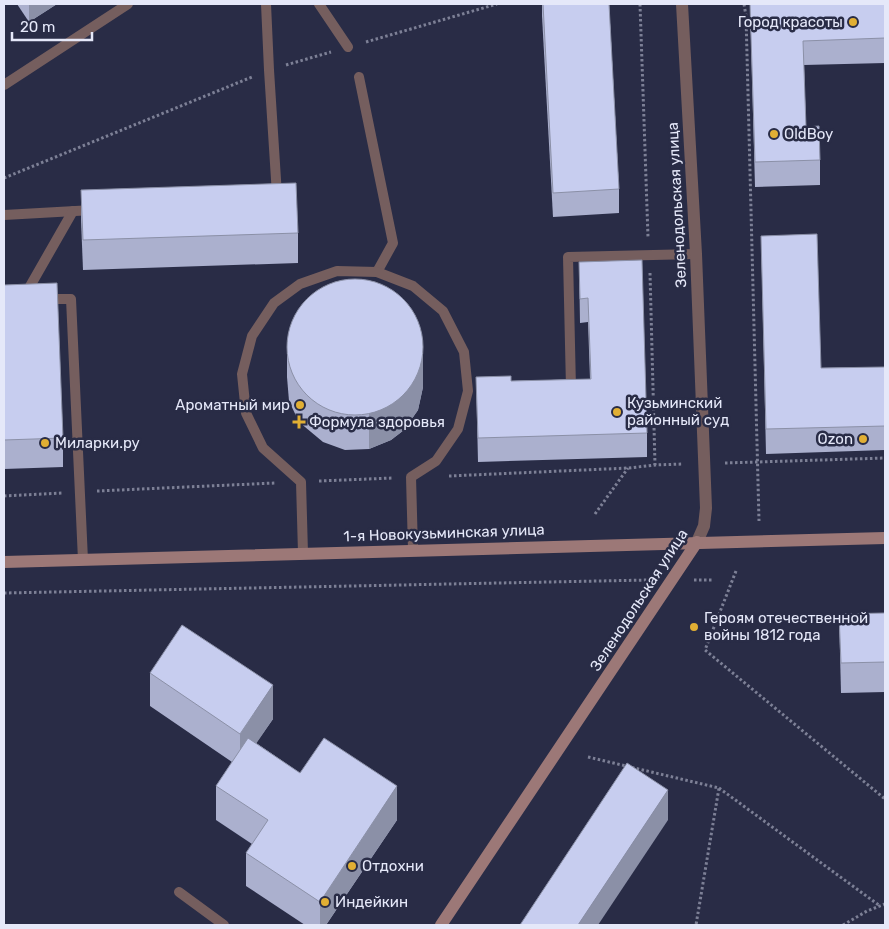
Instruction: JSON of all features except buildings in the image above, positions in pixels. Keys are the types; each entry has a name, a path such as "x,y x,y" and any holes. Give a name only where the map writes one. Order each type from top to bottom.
{"street":[{"name":"Зеленодольская улица","path":"441,925 697,542 704,526 706,508 696,254 682,4"},
{"name":"1-я Новокузьминская улица","path":"4,562 885,538"}],"lane":[{"path":"4,85 128,4"},
{"path":"266,4 277,202 268,203"},
{"path":"319,4 348,47"},
{"path":"360,77 393,243 377,272"},
{"path":"4,215 102,210"},
{"path":"73,211 18,300 71,299 83,560"},
{"path":"552,388 571,388 568,257 696,254"},
{"path":"303,553 301,482 263,448 246,413 242,374 252,336 274,303 300,284 337,271 377,272 413,286 443,311 464,352 472,391 458,429 436,461 412,477 413,550"},
{"path":"179,892 224,925"}],"path":[{"path":"4,178 269,70 497,4"},
{"path":"744,4 746,16 759,521"},
{"path":"725,463 885,458"},
{"path":"4,496 683,464"},
{"path":"595,514 629,468"},
{"path":"736,572 705,650 885,799"},
{"path":"4,593 594,581"},
{"path":"588,757 719,788 880,906"},
{"path":"696,925 719,788"},
{"path":"843,925 885,904"}],"place":[{"name":"Город красоты","path":"853,22"},
{"name":"OldBoy","path":"774,134"},
{"name":"Ароматный мир","path":"300,405"},
{"name":"Кузьминский районный суд","path":"617,412"},
{"name":"Формула здоровья","path":"299,422"},
{"name":"Ozon","path":"863,439"},
{"name":"Миларки.ру","path":"45,443"},
{"name":"Героям отечественной войны 1812 года","path":"694,627"},
{"name":"Отдохни","path":"352,866"},
{"name":"Индейкин","path":"325,902"}]}
